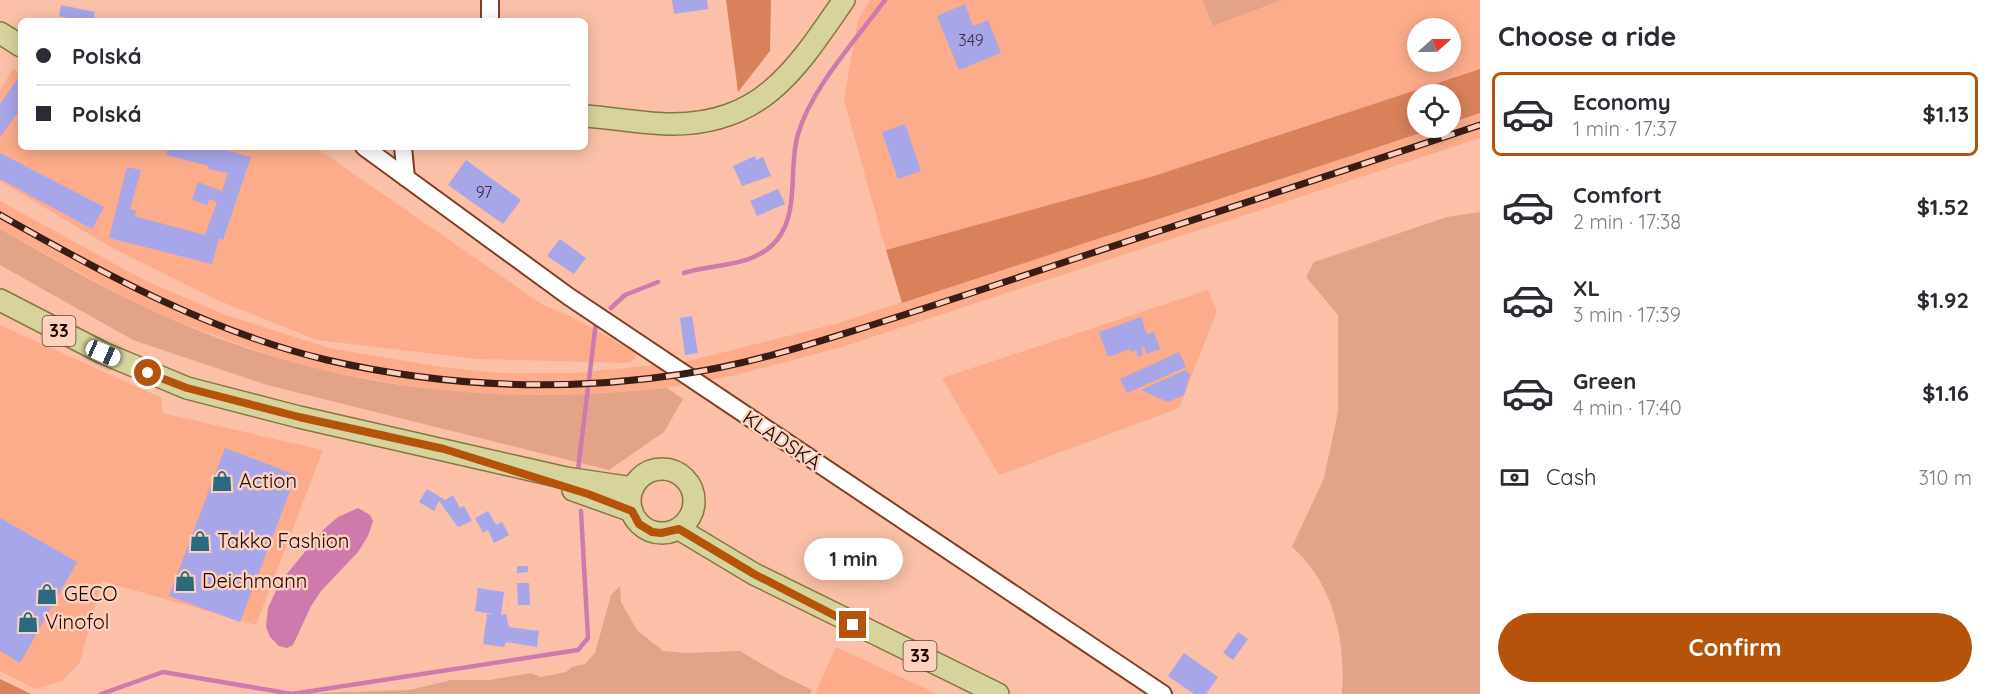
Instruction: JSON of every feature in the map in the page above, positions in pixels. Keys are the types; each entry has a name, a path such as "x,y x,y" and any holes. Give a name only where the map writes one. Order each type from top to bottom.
{"main road":[{"path":"588,116 669,124 712,121 734,114 774,89 799,64 844,0"},
{"path":"0,33 18,44"},
{"name":"33","path":"0,300 103,353 187,388 299,417 566,478 633,488"},
{"name":"33","path":"444,449 632,511"},
{"path":"650,471 674,471 687,480 694,494 685,523 661,533 652,532 639,524 632,511 633,488 650,471"},
{"name":"33","path":"685,523 754,574 867,632 998,694"},
{"name":"33","path":"973,681 1006,694"}],"street":[{"path":"490,0 490,18"},
{"name":"KLADSKÁ","path":"368,150 568,296 1163,694"},
{"path":"403,150 406,178"}],"shaded area":[{"path":"726,0 771,0 770,51 738,92"},
{"path":"870,0 1202,0 1213,26 1282,0 1480,0 1480,69 1434,84 1407,84 1407,93 1154,176 886,250 844,100 858,20"},
{"path":"1202,0 1282,0 1213,26"},
{"path":"13,69 18,72 18,150 319,150 543,305 572,317 638,354 630,363 477,359 317,340 215,299 114,249 0,181 0,90"},
{"path":"1480,69 1480,113 1461,120 1461,84 1434,84"},
{"path":"1407,93 1407,138 902,303 886,250 1154,176"},
{"path":"1480,113 1480,138 842,347 732,376 667,388 577,397 499,397 438,391 323,371 266,354 181,323 135,303 0,229 0,201 146,281 226,315 329,348 441,367 500,373 576,373 685,362 835,324 1407,137 1461,138 1461,120"},
{"path":"1480,212 1480,694 1342,694 1342,654 1334,614 1318,578 1292,547 1324,478 1338,412 1338,315 1306,277 1314,262 1447,217"},
{"path":"0,229 119,295 200,331 265,354 330,371 395,384 462,392 529,395 598,394 667,388 683,399 664,432 609,470 267,385 133,340 0,265"},
{"path":"1208,290 1217,311 1179,408 999,475 942,378"},
{"path":"0,325 162,398 162,413 323,450 256,625 102,581 80,662 62,681 36,689 0,671"},
{"path":"358,508 370,515 373,521 368,536 358,552 321,591 311,606 293,645 287,648 279,646 270,637 266,627 268,608 280,582 323,530 338,517"},
{"path":"620,586 621,602 637,630 663,651 686,653 740,651 812,690 811,694 290,694 410,690 451,680 490,680 531,673 541,677 566,672 572,667 585,664 595,653 611,595"},
{"path":"836,647 937,694 815,694"},
{"path":"0,679 31,694 0,694"}],"building":[{"path":"672,0 707,0 708,9 674,14"},
{"path":"965,4 973,26 988,20 1001,53 959,70 937,16"},
{"path":"61,5 95,12 94,17 98,18 67,18 59,16"},
{"path":"18,78 18,112 0,137 0,104"},
{"path":"905,124 921,171 898,179 882,132"},
{"path":"167,150 226,150 251,157 223,240 219,238 212,264 109,238 127,167 141,170 130,209 137,211 134,216 205,235 217,202 209,199 207,205 192,200 198,182 222,191 228,173 166,155"},
{"path":"0,153 104,207 92,229 0,179"},
{"path":"755,156 756,160 763,157 771,176 742,186 733,166"},
{"path":"466,160 521,200 503,224 448,185"},
{"path":"778,189 785,204 757,216 750,201"},
{"path":"560,239 586,258 574,274 547,256"},
{"path":"692,316 698,353 685,355 680,318"},
{"path":"1141,317 1147,334 1154,332 1160,349 1147,354 1144,347 1141,348 1143,355 1138,357 1136,350 1131,352 1130,349 1108,357 1099,332"},
{"path":"1179,352 1186,367 1127,393 1120,379"},
{"path":"1185,370 1190,374 1184,395 1168,402 1141,390"},
{"path":"225,448 296,475 240,622 169,596"},
{"path":"427,489 445,500 453,495 460,508 464,506 472,521 458,527 439,501 434,511 419,502"},
{"path":"488,511 496,525 502,522 509,535 494,543 488,530 483,533 475,518"},
{"path":"0,518 77,562 20,663 0,651"},
{"path":"517,566 528,566 528,572 517,573"},
{"path":"517,583 529,583 530,605 518,605"},
{"path":"478,588 504,592 501,615 506,614 509,627 539,631 537,647 506,642 504,647 483,644 487,614 494,614 475,611"},
{"path":"1238,632 1248,639 1233,660 1223,653"},
{"path":"1184,653 1218,677 1206,694 1194,694 1168,676"}],"waterway":[{"path":"684,273 757,256 777,240 789,216 795,147 805,116 824,81 885,0"},
{"path":"611,308 625,295 658,282"},
{"path":"578,470 596,322"},
{"path":"101,694 163,672 292,694 578,650 588,638 581,511"}],"railway":[{"path":"0,215 79,259 159,299 241,334 284,348 327,360 415,376 505,384 594,383 683,374 755,360 950,300 1480,125"}],"place":[{"name":"Action","path":"222,481"},
{"name":"Takko Fashion","path":"200,541"},
{"name":"Deichmann","path":"185,581"},
{"name":"GECO","path":"47,594"},
{"name":"Vinofol","path":"28,622"}],"route":[{"path":"148,373 187,388 299,417 444,449 588,494 632,511 639,524 652,532 661,533 679,529 754,574 853,625"}]}
